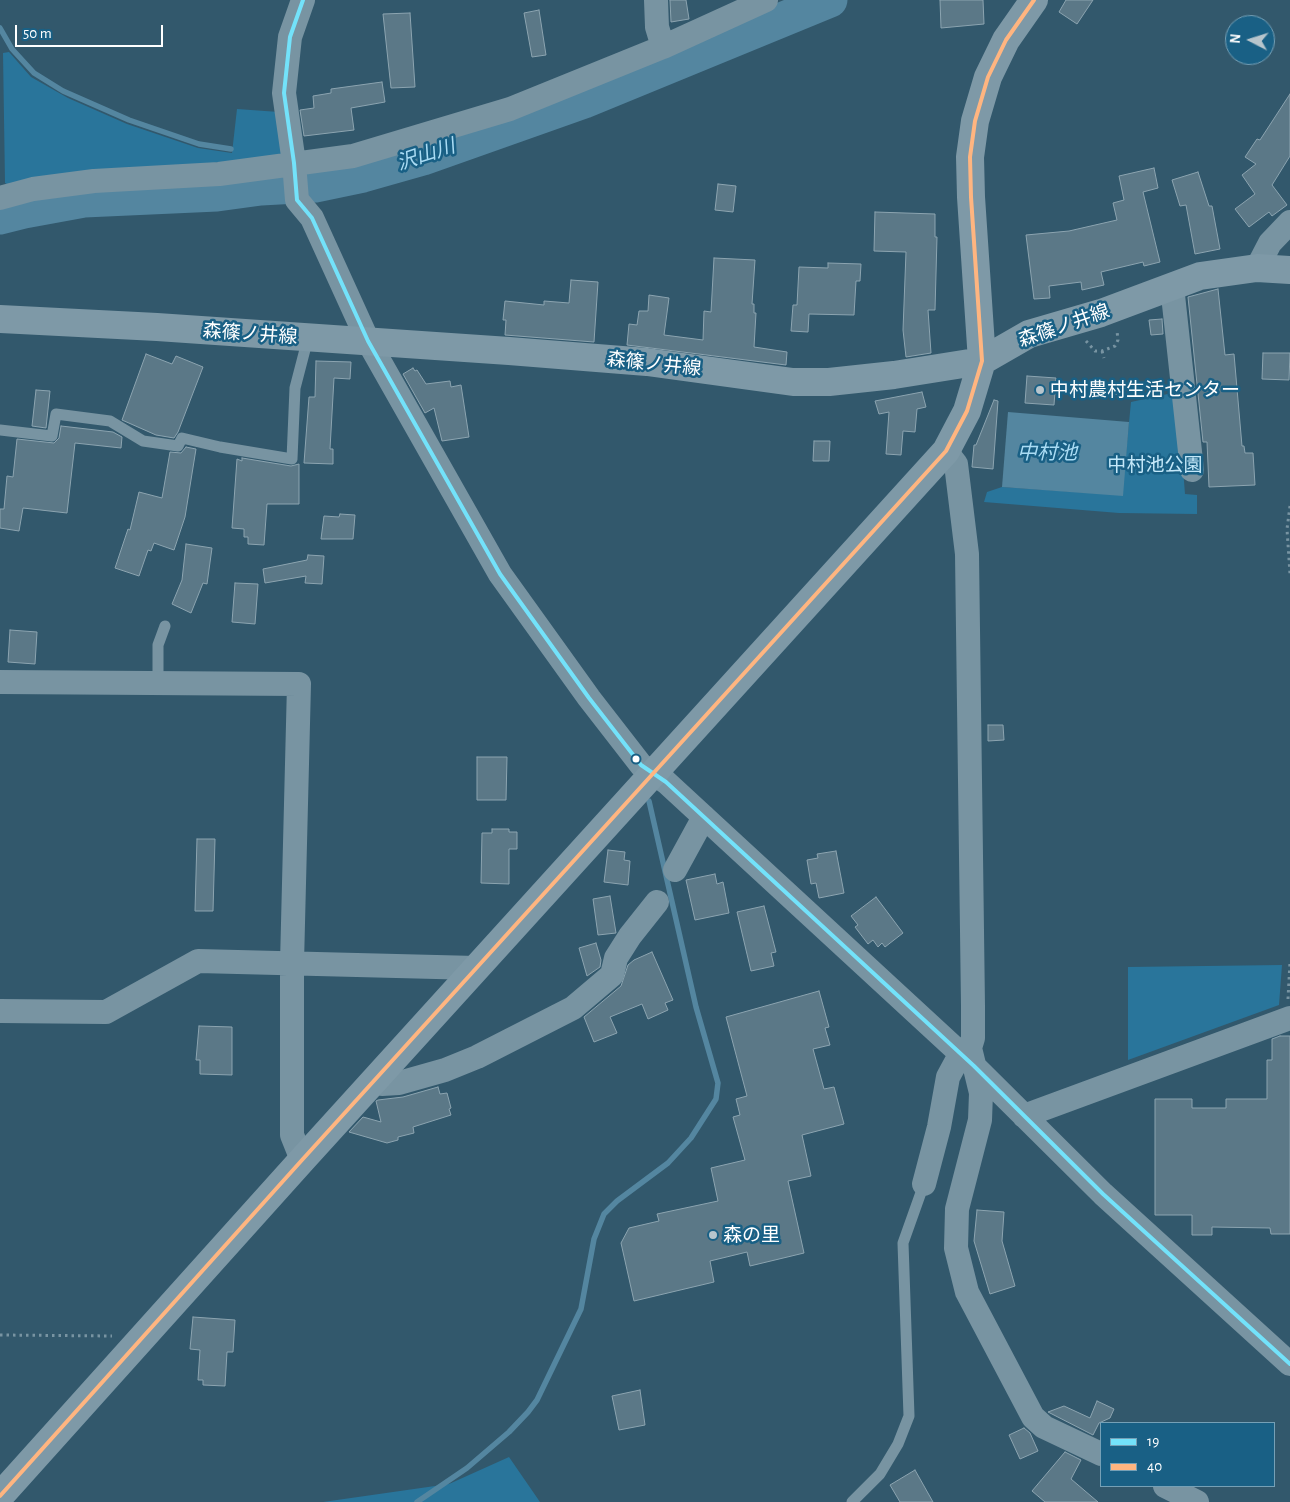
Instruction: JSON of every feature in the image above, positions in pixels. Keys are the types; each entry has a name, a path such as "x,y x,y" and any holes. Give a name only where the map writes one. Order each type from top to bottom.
{"street":[{"path":"303,0 290,37 284,93 297,200 312,218 368,341 500,574 589,698 641,765 666,782 704,816 968,1060 1103,1194 1290,1364"},
{"path":"656,0 658,27 663,47"},
{"path":"0,198 33,189 94,180 294,169 353,156 492,115 663,47 766,0"},
{"path":"0,1496 652,773 946,451 967,411 982,361 971,196 970,157 975,120 988,77 1006,40 1034,0"},
{"path":"1257,268 1270,243 1290,222"},
{"name":"森篠ノ井線","path":"0,319 368,341 647,362 793,382 828,382 894,375 982,361 1030,334 1101,313 1200,276 1257,268 1290,270"},
{"path":"1172,286 1192,470"},
{"path":"946,451 956,464 967,554 973,1022 968,1060 981,1093 980,1120 957,1209 956,1242 961,1275 967,1292 1033,1417 1044,1426 1100,1454"},
{"path":"0,682 299,684 292,963 292,1135 302,1160"},
{"path":"675,870 704,816"},
{"path":"374,1081 382,1084 399,1083 445,1070 477,1057 573,1008 612,975 616,958 630,936 657,902"},
{"path":"0,1011 106,1012 198,961 476,968"},
{"path":"1024,1116 1288,1019"},
{"path":"924,1184 939,1127 948,1077 968,1060"},
{"path":"1167,1487 1197,1502"}],"lane":[{"path":"0,430 52,436 56,414 110,421 143,441 178,446 182,438 220,448 292,459 295,388 308,338"},
{"path":"158,683 158,644 165,626"},
{"path":"852,1502 880,1474 898,1444 908,1416 904,1309 904,1243 924,1184"}],"path":[{"path":"1082,334 1090,347 1102,351 1115,346 1118,340 1114,323"},
{"path":"1102,351 1104,358"},
{"path":"1095,397 1112,392 1129,391"},
{"path":"1290,506 1287,528 1290,574"},
{"path":"1288,1019 1290,962"},
{"path":"0,1335 144,1337"}],"green space":[{"path":"9,52 31,77 68,98 127,124 198,148 232,153 237,109 279,112 284,155 11,186 5,183 3,53"},
{"name":"中村池公園","path":"1177,392 1185,494 1197,495 1197,514 1119,513 984,502 987,492 1002,487 1122,495 1131,402"},
{"path":"1282,965 1279,1005 1128,1060 1128,967"},
{"path":"509,1457 540,1502 323,1502 449,1484"}],"water":[{"name":"中村池","path":"1008,412 1129,422 1123,496 1002,487"}],"building":[{"path":"670,0 686,0 689,19 671,22"},
{"path":"940,0 983,0 984,24 941,28"},
{"path":"1066,0 1093,0 1077,24 1059,12"},
{"path":"539,10 546,55 532,57 524,13"},
{"path":"410,13 415,87 391,88 383,14"},
{"path":"382,82 385,102 351,108 354,130 304,136 300,110 314,108 313,96 331,93 331,89"},
{"path":"1290,94 1290,156 1272,185 1287,205 1272,216 1269,212 1249,227 1235,209 1255,194 1242,175 1256,164 1245,157 1257,139 1260,140"},
{"path":"1154,168 1158,188 1143,192 1160,262 1144,266 1143,262 1101,272 1104,285 1082,290 1081,282 1049,286 1050,298 1034,299 1026,235 1069,231 1117,220 1113,203 1124,200 1119,176"},
{"path":"1198,172 1209,206 1212,206 1220,249 1195,254 1186,205 1180,206 1172,180"},
{"path":"718,184 736,186 733,212 715,210"},
{"path":"875,212 935,214 935,237 937,237 935,310 928,310 931,353 906,357 903,330 906,252 874,251"},
{"path":"714,258 755,260 752,304 754,304 754,313 756,313 754,347 787,352 786,365 627,345 629,324 637,325 639,311 648,311 649,295 669,298 664,335 703,340 704,311 711,312"},
{"path":"828,263 861,264 860,281 856,281 854,315 809,314 808,332 791,331 793,305 797,305 799,267 828,268"},
{"path":"571,280 598,282 594,342 505,335 506,320 503,320 505,301 544,305 544,301 569,303"},
{"path":"1218,289 1225,355 1234,354 1242,446 1244,446 1245,453 1253,453 1255,485 1209,487 1207,442 1203,442 1188,297"},
{"path":"1162,319 1163,334 1151,335 1149,320"},
{"path":"1263,353 1290,353 1289,380 1262,379"},
{"path":"146,354 172,364 176,356 203,367 174,438 156,435 122,420"},
{"path":"316,361 351,362 350,379 334,378 330,449 333,449 333,464 304,463 309,397 315,397"},
{"path":"413,368 415,371 417,370 426,384 450,381 451,387 461,385 469,437 442,441 434,408 425,413 403,374"},
{"name":"中村農村生活センター","path":"1027,376 1056,378 1054,405 1025,403"},
{"path":"36,390 50,391 46,428 32,426"},
{"path":"922,392 926,407 917,409 915,432 903,431 901,455 886,454 889,412 879,414 875,401"},
{"path":"994,400 998,401 993,469 972,467 974,445 976,445"},
{"path":"61,426 113,432 122,437 121,448 75,443 67,513 23,508 19,531 0,528 0,509 4,509 7,476 13,477 17,439 54,443 59,438"},
{"path":"814,441 830,441 829,461 813,461"},
{"path":"186,447 196,449 185,517 174,550 154,543 151,551 148,550 139,576 115,568 128,529 130,530 139,492 162,498 170,452 181,453"},
{"path":"242,458 291,466 299,464 299,504 267,504 264,545 248,544 248,537 244,537 244,529 232,528 237,459 242,461"},
{"path":"340,514 355,515 353,539 321,539 324,516 339,517"},
{"path":"186,544 212,548 207,584 203,583 191,613 172,604 182,580"},
{"path":"308,555 324,556 322,584 305,583 306,576 265,583 263,569 307,560"},
{"path":"235,583 258,584 255,624 232,622"},
{"path":"10,630 37,632 35,664 8,662"},
{"path":"988,725 1003,725 1004,740 988,741"},
{"path":"477,757 507,757 506,800 477,800"},
{"path":"492,829 509,829 509,832 517,832 517,849 509,849 509,884 481,883 482,833 492,833"},
{"path":"197,839 215,839 213,911 195,911"},
{"path":"608,850 625,852 624,860 630,861 628,885 604,882"},
{"path":"836,851 844,893 819,898 816,883 811,884 807,860 818,858 817,854"},
{"path":"715,874 717,884 723,882 729,913 695,920 686,880"},
{"path":"610,896 616,933 598,935 593,899"},
{"path":"876,897 903,933 885,947 882,943 878,947 873,940 868,944 855,927 858,925 851,916"},
{"path":"764,906 776,952 771,953 774,966 751,971 737,912"},
{"path":"596,943 601,960 600,967 587,976 579,948"},
{"path":"652,952 673,1000 665,1003 668,1010 648,1019 642,1004 610,1017 617,1033 594,1042 584,1017 621,986 628,965 634,960"},
{"path":"819,991 829,1027 825,1028 830,1045 813,1049 824,1089 834,1087 844,1124 802,1135 811,1176 788,1181 804,1253 750,1266 747,1252 710,1261 714,1282 634,1301 621,1243 629,1228 659,1221 657,1214 718,1201 711,1168 745,1160 733,1117 740,1115 736,1099 747,1096 726,1017"},
{"path":"199,1026 232,1027 232,1075 200,1074 200,1060 196,1060"},
{"path":"1280,1036 1290,1036 1290,1234 1271,1234 1270,1228 1212,1227 1212,1235 1192,1235 1192,1215 1155,1215 1155,1099 1192,1099 1192,1108 1226,1108 1226,1099 1267,1099 1267,1060 1272,1060 1272,1039"},
{"path":"438,1087 440,1094 447,1093 451,1115 413,1127 414,1133 398,1137 398,1140 387,1143 349,1132 363,1117 381,1122 376,1101 403,1097"},
{"path":"977,1210 1004,1212 1002,1241 1015,1286 990,1294 974,1241"},
{"path":"193,1317 235,1320 233,1352 227,1352 225,1386 203,1385 203,1380 198,1380 200,1350 190,1349"},
{"path":"640,1390 645,1425 619,1430 612,1396"},
{"path":"1097,1401 1114,1409 1110,1418 1099,1423 1093,1435 1048,1412 1064,1406 1090,1418"},
{"path":"1024,1428 1030,1433 1038,1451 1020,1459 1009,1435"},
{"path":"1065,1452 1081,1460 1071,1479 1098,1502 1045,1502 1032,1491"},
{"path":"915,1470 933,1502 900,1502 890,1485"}],"waterway":[{"name":"沢山川","path":"0,217 84,200 217,194 261,188 315,185 363,175 423,158 584,101 830,0"},
{"path":"0,28 12,49 34,73 63,91 129,120 199,144 231,149"},
{"path":"417,1502 467,1468 509,1432 537,1400 581,1309 594,1239 604,1214 617,1201 668,1163 691,1138 716,1099 718,1083 696,1007 649,801"}],"transit line":[{"name":"19","path":"303,0 290,37 284,93 297,200 312,218 368,341 500,574 589,698 641,765 666,782 974,1066 1103,1194 1290,1364"},
{"name":"40","path":"0,1496 302,1160 946,451 967,411 982,361 971,197 970,157 975,121 988,77 1006,40 1034,0"}],"place":[{"name":"中村農村生活センター","path":"1040,390"},
{"name":"森の里","path":"713,1235"}]}
